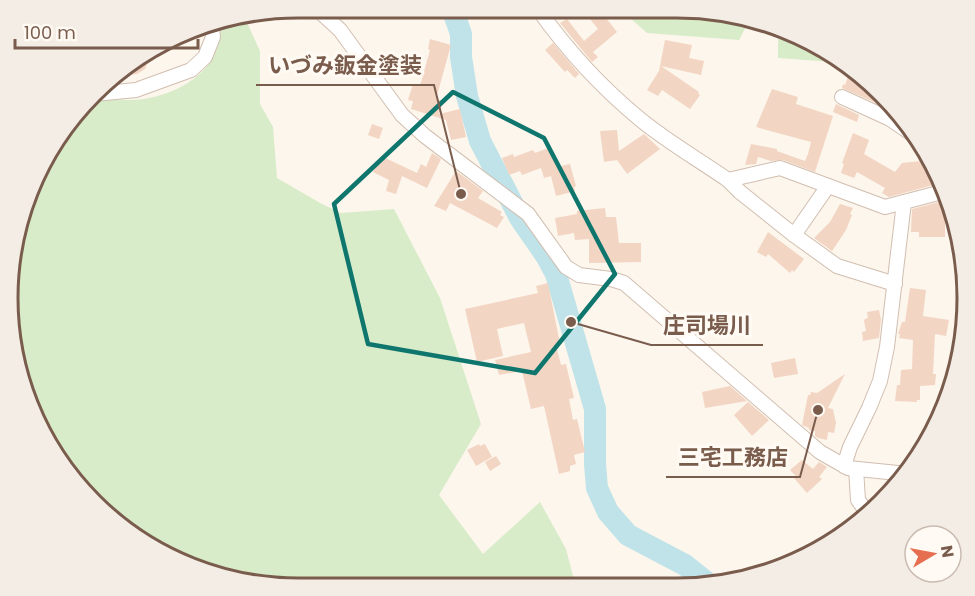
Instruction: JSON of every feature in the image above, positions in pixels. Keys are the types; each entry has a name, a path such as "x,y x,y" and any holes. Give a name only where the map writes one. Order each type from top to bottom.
{"street":[{"path":"327,18 340,30 402,115 425,136 528,214 566,267 579,275 611,279 624,284 820,452 850,467 896,473"},
{"path":"544,18 559,39 643,121 728,180 794,235 837,266 895,284"},
{"path":"107,93 136,90 190,70 206,57 213,37 212,32"},
{"path":"842,97 895,122"},
{"path":"728,180 780,168 885,207 937,193"},
{"path":"794,235 828,186"},
{"path":"863,508 858,500 850,467 850,447 880,381 887,347 904,202"}],"highlighted area":[{"path":"453,92 544,138 615,274 535,373 368,344 334,204"}],"green space":[{"path":"630,18 714,20 746,27 739,40 647,33"},
{"path":"247,22 260,51 260,104 273,127 277,178 341,213 394,209 440,298 481,424 439,495 483,554 540,502 566,549 574,578 298,578 243,573 191,557 142,531 113,509 87,483 65,454 39,405 23,353 20,335 18,298 20,261 23,243 39,191 65,142 87,113 106,94 130,100 145,99 175,90 189,82 211,61 217,48 219,30"},
{"path":"778,37 827,62 778,58"}],"building":[{"path":"589,18 606,18 617,32 593,52 598,57 592,62 560,23 567,19 584,41 598,29"},
{"path":"430,39 451,45 436,99 443,101 439,114 460,109 466,137 451,140 446,120 411,109 413,101 408,100 413,84 420,86 430,50 428,49"},
{"path":"665,40 692,45 689,58 704,61 701,75 661,66 699,92 700,95 690,109 662,90 658,96 647,90 659,71"},
{"path":"553,43 579,74 575,78 567,70 565,72 545,50"},
{"path":"148,62 145,69 137,74 129,75"},
{"path":"848,77 879,104 842,88 843,84 845,85"},
{"path":"772,89 798,97 796,104 833,116 815,172 783,160 771,161 758,157 756,164 745,165 751,144 777,149 777,151 805,161 808,154 811,142 756,127"},
{"path":"836,104 859,115 857,122 833,112"},
{"path":"372,124 383,128 379,139 368,135"},
{"path":"617,130 619,151 644,134 660,149 627,174 617,160 604,162 600,131"},
{"path":"853,133 869,140 864,154 895,172 902,163 921,161 933,185 889,197 882,193 885,188 857,172 854,178 841,173 844,164 842,163"},
{"path":"551,147 557,167 570,164 576,186 575,191 556,196 551,176 544,178 541,168 522,175 520,171 509,175 502,158 513,154 514,157 533,150 535,153"},
{"path":"432,153 441,159 427,188 402,176 396,194 386,191 389,180 373,172 381,156 417,173 421,164 426,167"},
{"path":"456,171 483,191 478,198 502,212 500,215 504,217 497,228 450,203 446,211 434,206"},
{"path":"940,202 945,219 945,237 919,237 919,232 911,232 912,209"},
{"path":"840,204 853,208 850,214 852,215 846,230 832,251 814,238 830,222"},
{"path":"605,208 606,217 616,217 619,243 641,243 641,262 589,263 589,239 575,240 574,233 558,236 555,218 577,214 577,211"},
{"path":"768,232 804,259 794,272 792,270 790,273 768,254 766,257 757,252"},
{"path":"548,283 560,344 556,345 561,365 566,364 574,398 569,399 573,420 577,419 585,452 574,455 576,464 570,466 570,471 559,474 544,406 531,409 522,371 499,375 495,360 531,352 524,323 497,329 503,356 477,362 465,309 538,293 536,286"},
{"path":"910,288 926,290 923,316 949,320 946,336 935,334 933,374 936,374 935,385 920,386 920,400 917,402 895,401 897,385 900,385 901,370 912,369 913,340 899,338 900,334 898,334 902,322 905,322"},
{"path":"879,310 881,320 879,338 863,341 862,332 866,331 864,321 868,318 867,312"},
{"path":"795,358 798,374 774,378 771,363"},
{"path":"845,374 828,408 833,409 836,423 834,433 828,432 827,440 818,438 815,436 815,431 802,425 808,395 811,392 817,393"},
{"path":"730,386 747,401 705,408 702,392"},
{"path":"748,402 769,420 752,436 734,415"},
{"path":"479,444 480,446 485,444 492,457 476,466 467,450"},
{"path":"496,456 501,464 490,471 485,462"},
{"path":"802,460 813,469 819,462 827,467 819,477 822,479 807,493 790,470"}],"waterway":[{"path":"455,18 461,34 461,57 467,96 480,141 520,218 556,274 595,409 597,488 608,512 628,535 685,565 700,577"}],"place":[{"name":"いづみ鈑金塗装","path":"461,194"},
{"name":"庄司場川","path":"571,322"},
{"name":"三宅工務店","path":"818,410"}]}
